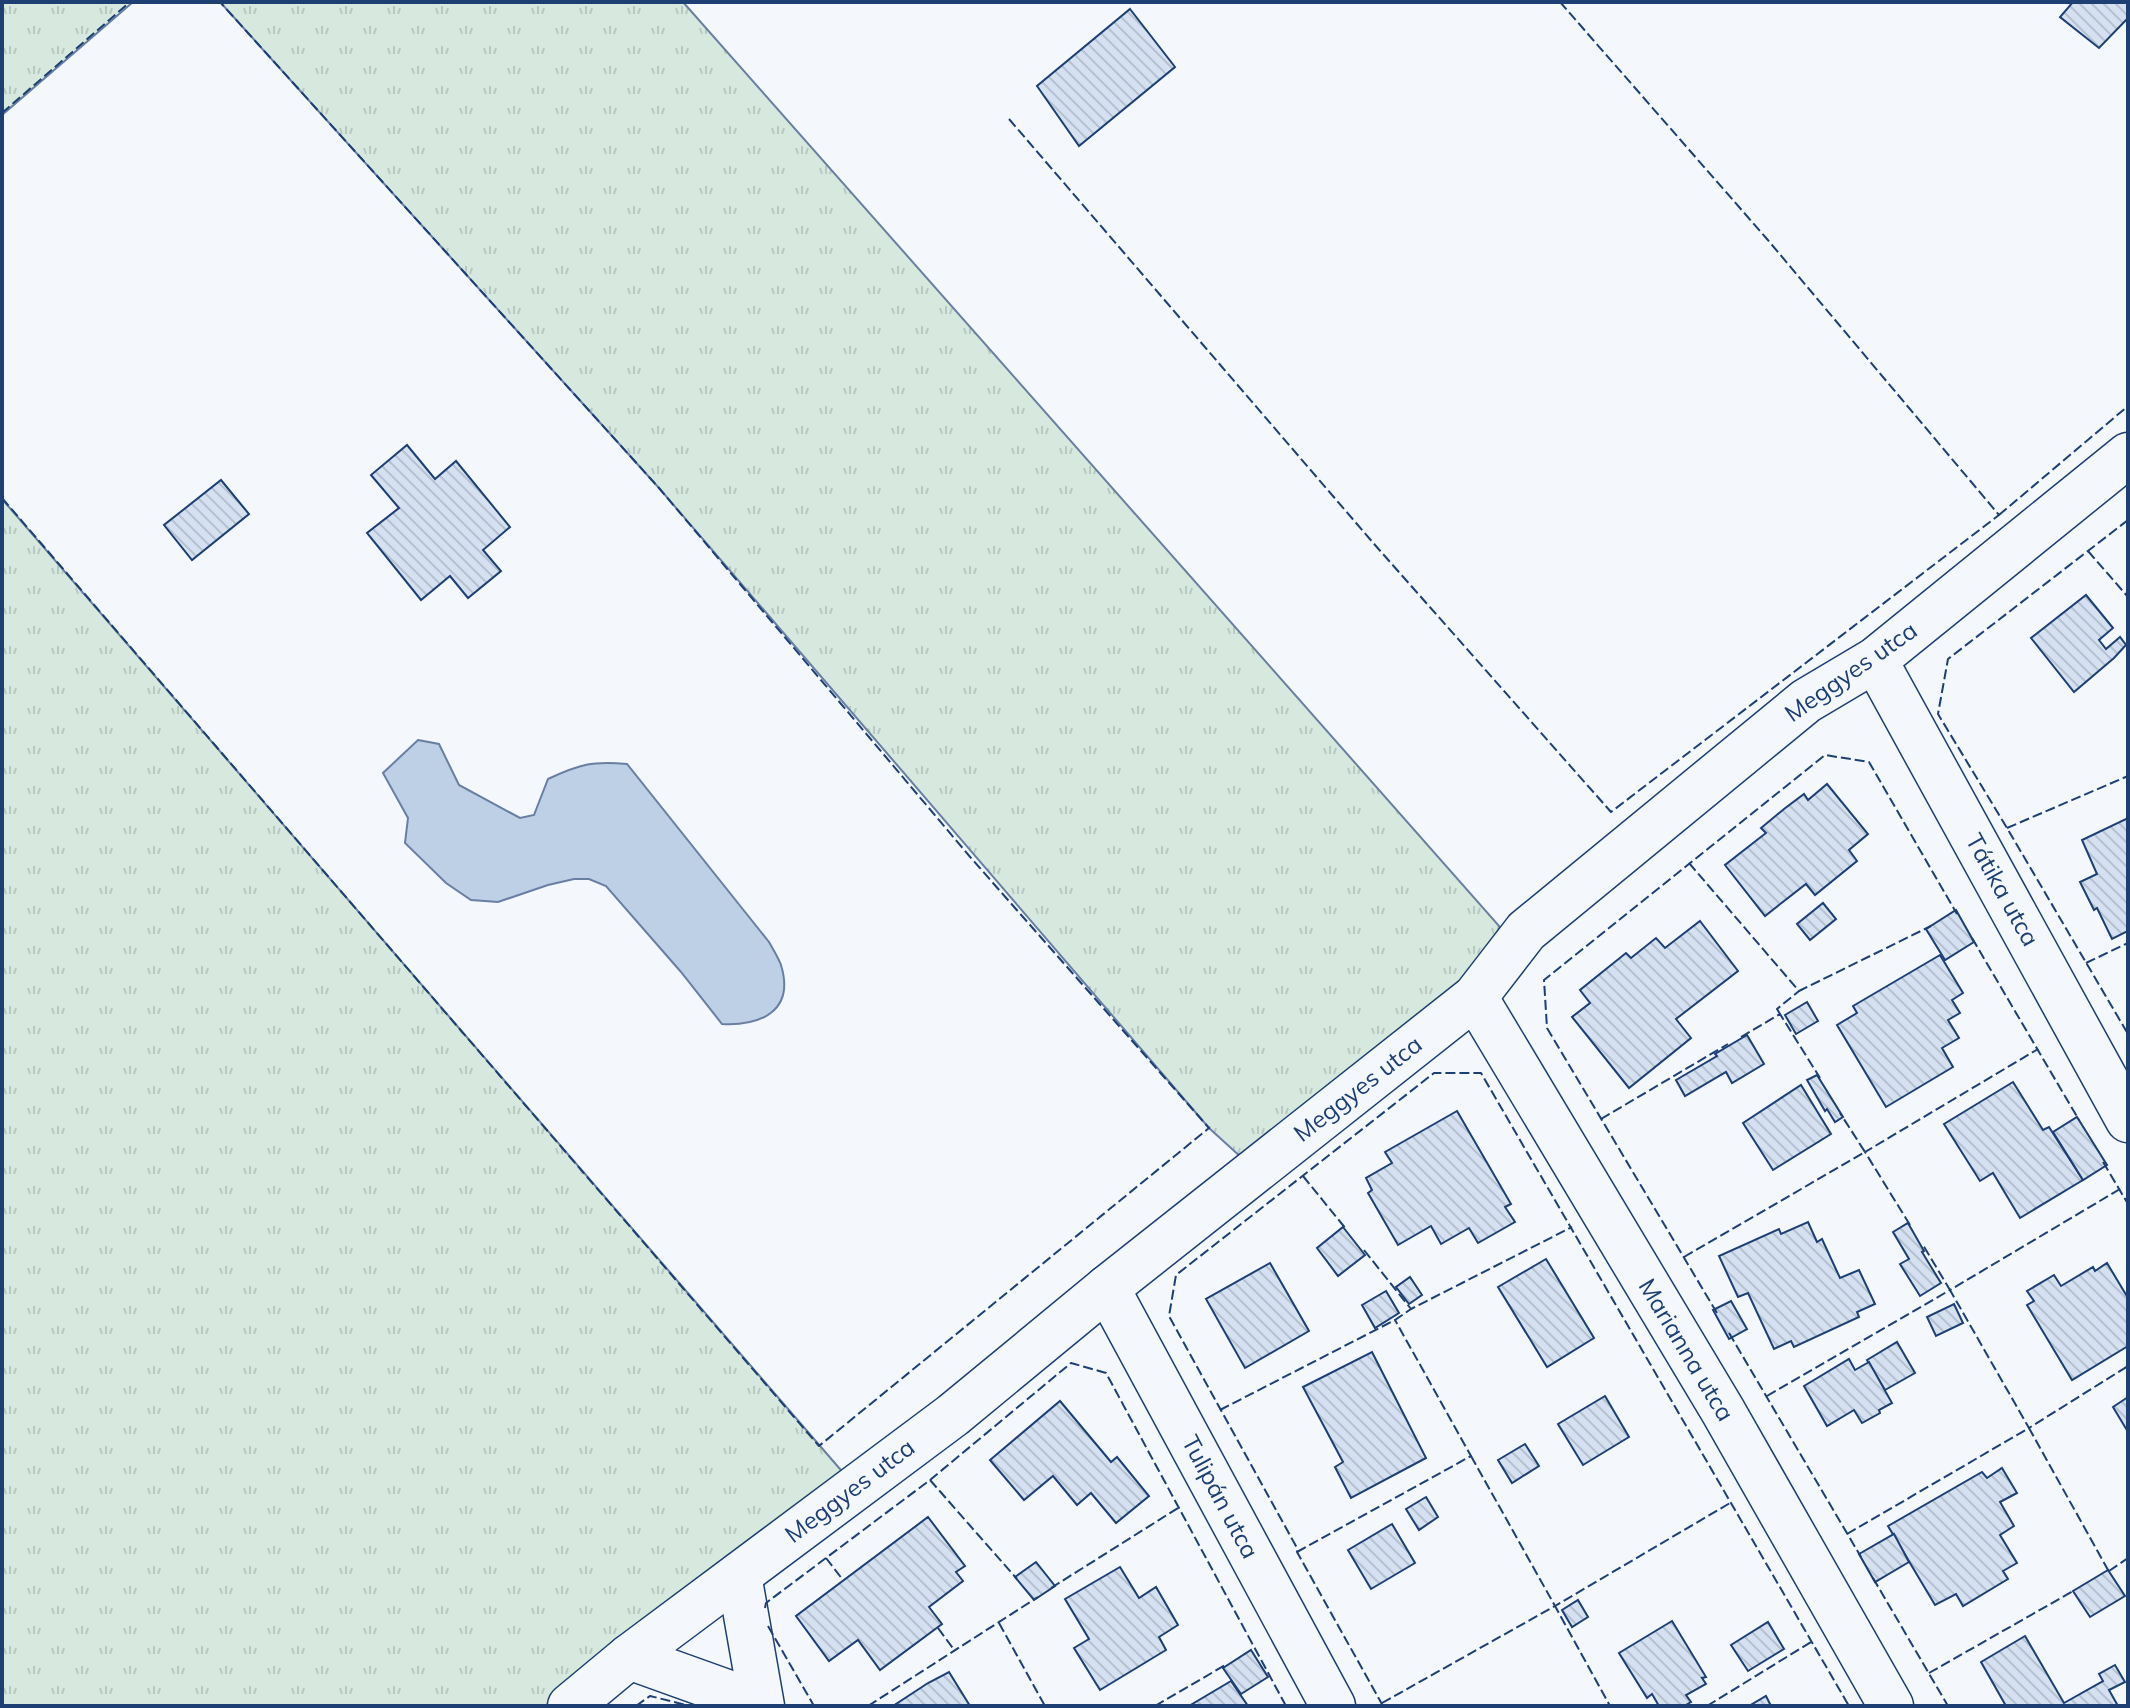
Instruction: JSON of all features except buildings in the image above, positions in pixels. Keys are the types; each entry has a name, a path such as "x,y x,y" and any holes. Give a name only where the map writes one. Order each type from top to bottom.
{"street":[{"name":"Meggyes utca","path":"570,1706 629,1657 953,1415 1107,1288 1475,997 1526,931 1806,701 1875,660 2128,455"},
{"name":"Tátika utca","path":"1875,660 2128,1120"},
{"name":"Marianna utca","path":"1475,997 1723,1411 1891,1706"},
{"name":"Tulipán utca","path":"1107,1288 1333,1706"},
{"path":"629,1657 761,1705 739,1575"}],"green space":[{"path":"2,2 133,2 2,115"},
{"path":"220,2 683,2 1500,927 1467,980 1243,1159 1209,1128 659,488"},
{"path":"2,499 846,1476 568,1706 2,1706"}],"water":[{"path":"418,740 439,744 459,785 520,818 534,815 548,779 586,765 627,764 769,942 781,965 784,981 779,1004 771,1012 750,1022 722,1024 606,886 589,879 548,885 498,902 471,900 446,883 405,843 408,818 383,773"}],"fence":[{"path":"2,113 130,2"},
{"path":"2,498 819,1446 1209,1128 971,858 659,488 220,2"},
{"path":"1009,119 1375,545 1611,812 1999,515 1767,239 1560,2"},
{"path":"1999,515 2128,406"},
{"path":"2128,520 1948,659 1938,714 2128,1034"},
{"path":"2088,551 2128,597"},
{"path":"1717,1313 1547,1028 1544,980 1825,755 1869,762 1957,914"},
{"path":"2007,828 2128,776"},
{"path":"1689,863 1799,991 1931,926"},
{"path":"1972,938 2079,1120"},
{"path":"2086,963 2128,943"},
{"path":"1780,1014 1777,1009 1799,991"},
{"path":"1741,1037 1780,1014 1820,1078"},
{"path":"1601,1119 1728,1044"},
{"path":"1910,1225 1865,1152 2038,1049"},
{"path":"1383,1706 1169,1316 1176,1275 1434,1073 1481,1073 1849,1706"},
{"path":"1684,1257 1865,1152 1840,1113"},
{"path":"2103,1162 2128,1204"},
{"path":"1303,1176 1346,1229"},
{"path":"2120,1189 1950,1290 2029,1428 2128,1366"},
{"path":"1364,1250 1411,1309 1572,1227"},
{"path":"1767,1396 1950,1290 1923,1245"},
{"path":"1220,1410 1411,1309"},
{"path":"1297,1552 1471,1456 1395,1320"},
{"path":"1729,1333 1861,1557"},
{"path":"765,1608 766,1603 930,1480 1071,1363 1106,1373 1286,1706"},
{"path":"1847,1534 2029,1428 2106,1571"},
{"path":"1471,1456 1555,1606 1730,1503"},
{"path":"930,1480 1017,1579"},
{"path":"1051,1588 1178,1508"},
{"path":"826,1558 843,1580"},
{"path":"2109,1571 2128,1558"},
{"path":"1873,1578 1948,1706"},
{"path":"1929,1673 2075,1590"},
{"path":"868,1706 1038,1597"},
{"path":"1382,1703 1555,1606 1610,1706"},
{"path":"999,1623 1045,1706"},
{"path":"768,1626 814,1706"},
{"path":"938,1628 955,1651"},
{"path":"1707,1706 1811,1642"},
{"path":"1155,1706 1227,1664"},
{"path":"636,1706 650,1696 690,1706"}]}
